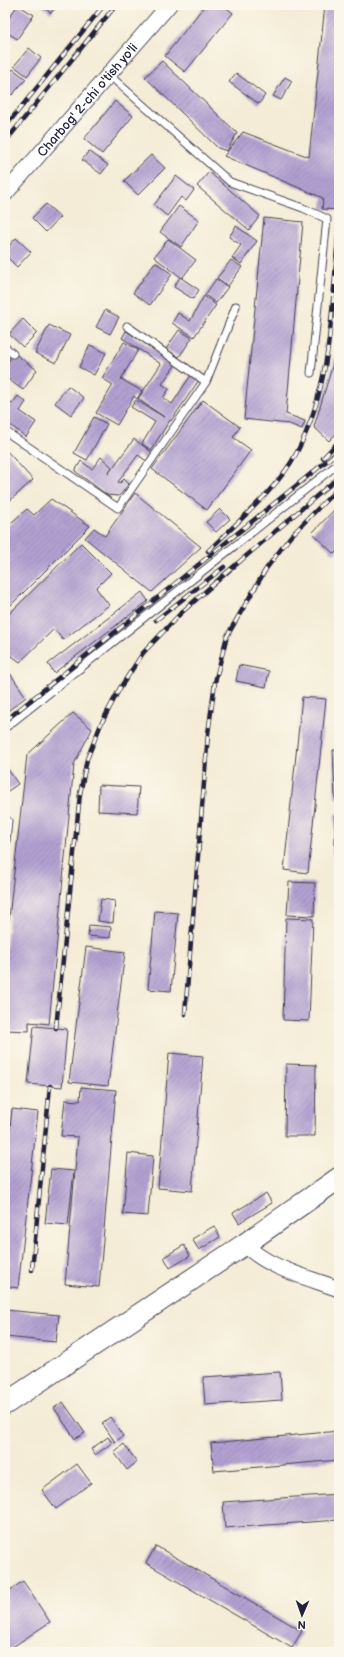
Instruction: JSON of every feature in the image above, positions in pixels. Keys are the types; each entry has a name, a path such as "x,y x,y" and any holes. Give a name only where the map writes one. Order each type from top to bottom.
{"street":[{"name":"Charbog' 2-chi o'tish yo'li","path":"5,194 169,5"},
{"path":"5,1404 245,1244 339,1178"},
{"path":"245,1244 251,1252 282,1268 339,1289"}],"lane":[{"path":"109,75 230,182 303,208 327,219 310,373"},
{"path":"5,431 118,508 206,382 236,306"},
{"path":"127,326 206,382"},
{"path":"5,346 13,354"},
{"path":"5,728 339,463"},
{"path":"5,851 8,821"}],"building":[{"path":"18,5 34,15 17,39 5,31 5,23"},
{"path":"41,5 57,5 51,13"},
{"path":"205,5 223,5 233,13 185,72 165,56"},
{"path":"325,5 339,5 339,210 322,209 323,198 224,156 243,132 309,157"},
{"path":"29,48 41,58 27,76 14,66"},
{"path":"162,61 237,133 227,151 218,148 145,77"},
{"path":"13,69 26,79 12,95 5,89 5,79"},
{"path":"236,73 265,95 259,104 229,82"},
{"path":"285,77 292,81 281,100 273,96"},
{"path":"115,101 133,116 102,154 84,139"},
{"path":"89,151 108,165 101,174 82,160"},
{"path":"151,155 165,168 138,195 124,181"},
{"path":"209,172 260,216 249,230 197,186"},
{"path":"176,176 194,190 186,201 181,197 167,216 154,205"},
{"path":"46,204 60,217 46,232 32,218"},
{"path":"179,206 199,220 181,247 160,232"},
{"path":"264,218 303,222 286,414 305,421 302,429 289,424 244,419"},
{"path":"236,226 257,241 241,264 232,258 241,245 229,237"},
{"path":"16,238 31,252 17,267 5,255 5,250"},
{"path":"168,239 196,260 182,278 154,257"},
{"path":"231,260 242,267 228,286 217,278"},
{"path":"155,262 172,274 150,305 133,293"},
{"path":"180,277 199,290 193,299 174,287"},
{"path":"216,279 228,287 216,303 205,295"},
{"path":"338,283 339,318 334,318"},
{"path":"204,296 216,305 194,337 172,323 178,313 190,321"},
{"path":"105,310 119,317 110,334 96,327"},
{"path":"23,319 37,333 23,347 9,334"},
{"path":"49,325 70,335 56,363 35,353"},
{"path":"179,330 192,338 179,357 166,349"},
{"path":"126,331 176,364 162,384 169,389 163,398 172,404 191,375 199,380 171,421 170,420 151,450 142,444 155,422 131,407 136,400 164,417 138,399 161,364 122,338"},
{"path":"124,342 138,350 121,379 142,391 137,399 134,396 117,425 96,413 113,385 102,378"},
{"path":"90,345 106,353 94,375 79,367"},
{"path":"338,347 339,431 329,441 314,427"},
{"path":"14,353 37,370 23,390 5,377 5,366"},
{"path":"68,386 84,398 71,415 55,403"},
{"path":"18,396 26,402 20,411 36,422 26,437 5,421 5,399 12,404"},
{"path":"203,400 240,427 233,437 251,450 207,510 152,469"},
{"path":"94,417 107,424 87,460 74,453"},
{"path":"134,439 154,454 148,462 138,455 118,482 120,483 124,479 129,484 119,496 107,495 75,471 81,461 92,469 101,457 112,467 108,474"},
{"path":"5,449 33,480 5,505"},
{"path":"135,493 201,547 152,592 85,538 94,528 105,536"},
{"path":"51,499 90,526 5,611 5,528 27,509 34,515"},
{"path":"339,505 339,549 334,554 312,533"},
{"path":"220,509 230,519 216,532 206,522"},
{"path":"81,543 111,573 96,588 109,605 63,640 54,629 20,662 12,656 5,662 5,618"},
{"path":"142,592 148,601 54,673 48,664"},
{"path":"239,665 269,671 266,687 236,681"},
{"path":"5,666 26,697 5,713"},
{"path":"302,697 326,699 308,873 284,870"},
{"path":"73,713 92,729 74,764 49,1024 29,1022 29,1031 5,1030 5,954 27,755"},
{"path":"333,750 339,750 339,798 335,798"},
{"path":"5,765 18,784 5,793"},
{"path":"99,785 139,787 137,813 98,811"},
{"path":"335,814 339,814 339,869 335,869"},
{"path":"289,882 315,883 314,916 287,915"},
{"path":"101,899 115,901 113,923 98,921"},
{"path":"155,911 178,913 171,991 148,989"},
{"path":"286,918 313,919 309,1021 283,1020"},
{"path":"89,925 111,927 110,938 88,936"},
{"path":"86,947 125,952 108,1086 69,1082"},
{"path":"34,1026 67,1029 62,1087 28,1084"},
{"path":"169,1053 203,1056 192,1191 158,1188"},
{"path":"286,1064 316,1065 315,1136 285,1136"},
{"path":"81,1087 116,1090 99,1287 65,1284 78,1137 61,1136 65,1100 80,1101"},
{"path":"12,1109 38,1112 18,1288 5,1286 5,1156 7,1157"},
{"path":"128,1153 153,1156 148,1216 123,1214"},
{"path":"51,1169 74,1171 68,1225 45,1223"},
{"path":"266,1193 272,1203 239,1223 233,1213"},
{"path":"214,1226 220,1237 199,1250 192,1239"},
{"path":"184,1245 190,1256 170,1268 164,1257"},
{"path":"5,1310 59,1315 56,1342 5,1337"},
{"path":"280,1372 282,1400 205,1405 203,1377"},
{"path":"63,1402 85,1433 75,1439 54,1408"},
{"path":"110,1417 123,1436 115,1442 102,1423"},
{"path":"339,1431 339,1460 214,1471 211,1443"},
{"path":"108,1437 112,1443 95,1455 91,1449"},
{"path":"124,1444 137,1462 127,1470 114,1452"},
{"path":"77,1464 91,1483 56,1509 42,1490"},
{"path":"339,1494 339,1520 225,1528 223,1502"},
{"path":"156,1546 302,1631 292,1648 146,1563"},
{"path":"23,1581 50,1622 5,1652 5,1584 9,1591"}],"railway":[{"path":"5,127 104,5"},
{"path":"5,142 116,5"},
{"path":"208,551 268,492 279,479 297,452 309,426 318,398 329,341 339,225"},
{"path":"323,458 339,441"},
{"path":"5,721 339,451"},
{"path":"56,1028 80,794 87,759 101,724 120,688 143,653 181,613 339,477"},
{"path":"185,1014 208,734 215,682 227,636 266,569 290,537 339,487"},
{"path":"156,620 224,567"},
{"path":"32,1270 50,1086"}]}
